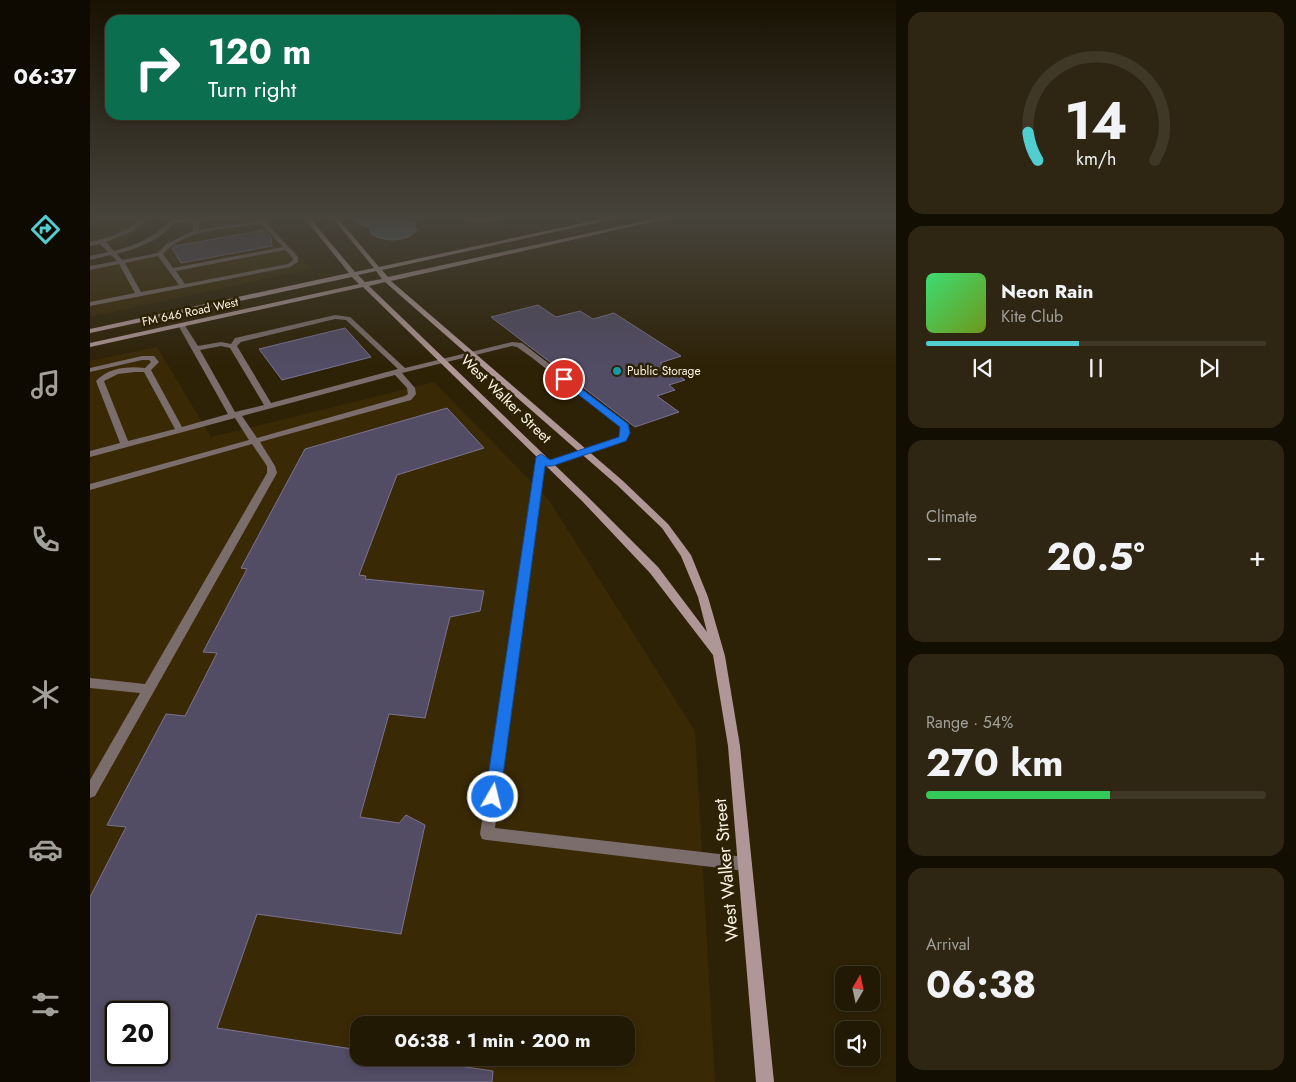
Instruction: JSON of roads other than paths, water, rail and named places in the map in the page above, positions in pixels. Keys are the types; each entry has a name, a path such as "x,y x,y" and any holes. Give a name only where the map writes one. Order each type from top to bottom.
{"street":[{"name":"West Walker Street","path":"348,266 364,285 654,570 719,656"},
{"name":"West Walker Street","path":"376,266 387,280 586,452 666,526 686,555 703,598 719,656 734,746 765,1082"},
{"name":"FM 646 Road West","path":"90,331 390,266"},
{"name":"FM 646 Road West","path":"90,345 448,266"}],"lane":[{"path":"90,272 112,266"},
{"path":"123,266 138,295"},
{"path":"169,266 184,286"},
{"path":"172,270 190,266"},
{"path":"90,304 282,266"},
{"path":"90,487 408,398 412,394 412,388 400,371 348,318 335,317 238,340 233,346"},
{"path":"90,792 272,473 272,466 235,415 182,325"},
{"path":"195,349 221,344 233,346 269,406"},
{"path":"90,454 400,371 512,344 519,345 625,426 625,433 623,439 586,452 545,461 487,834 744,864"},
{"path":"90,370 142,358 151,358 155,362 147,370"},
{"path":"125,444 100,381 105,376 135,368 147,370"},
{"path":"147,370 180,430"},
{"path":"90,683 148,689"}],"place":[{"name":"Public Storage","path":"617,371"}]}
